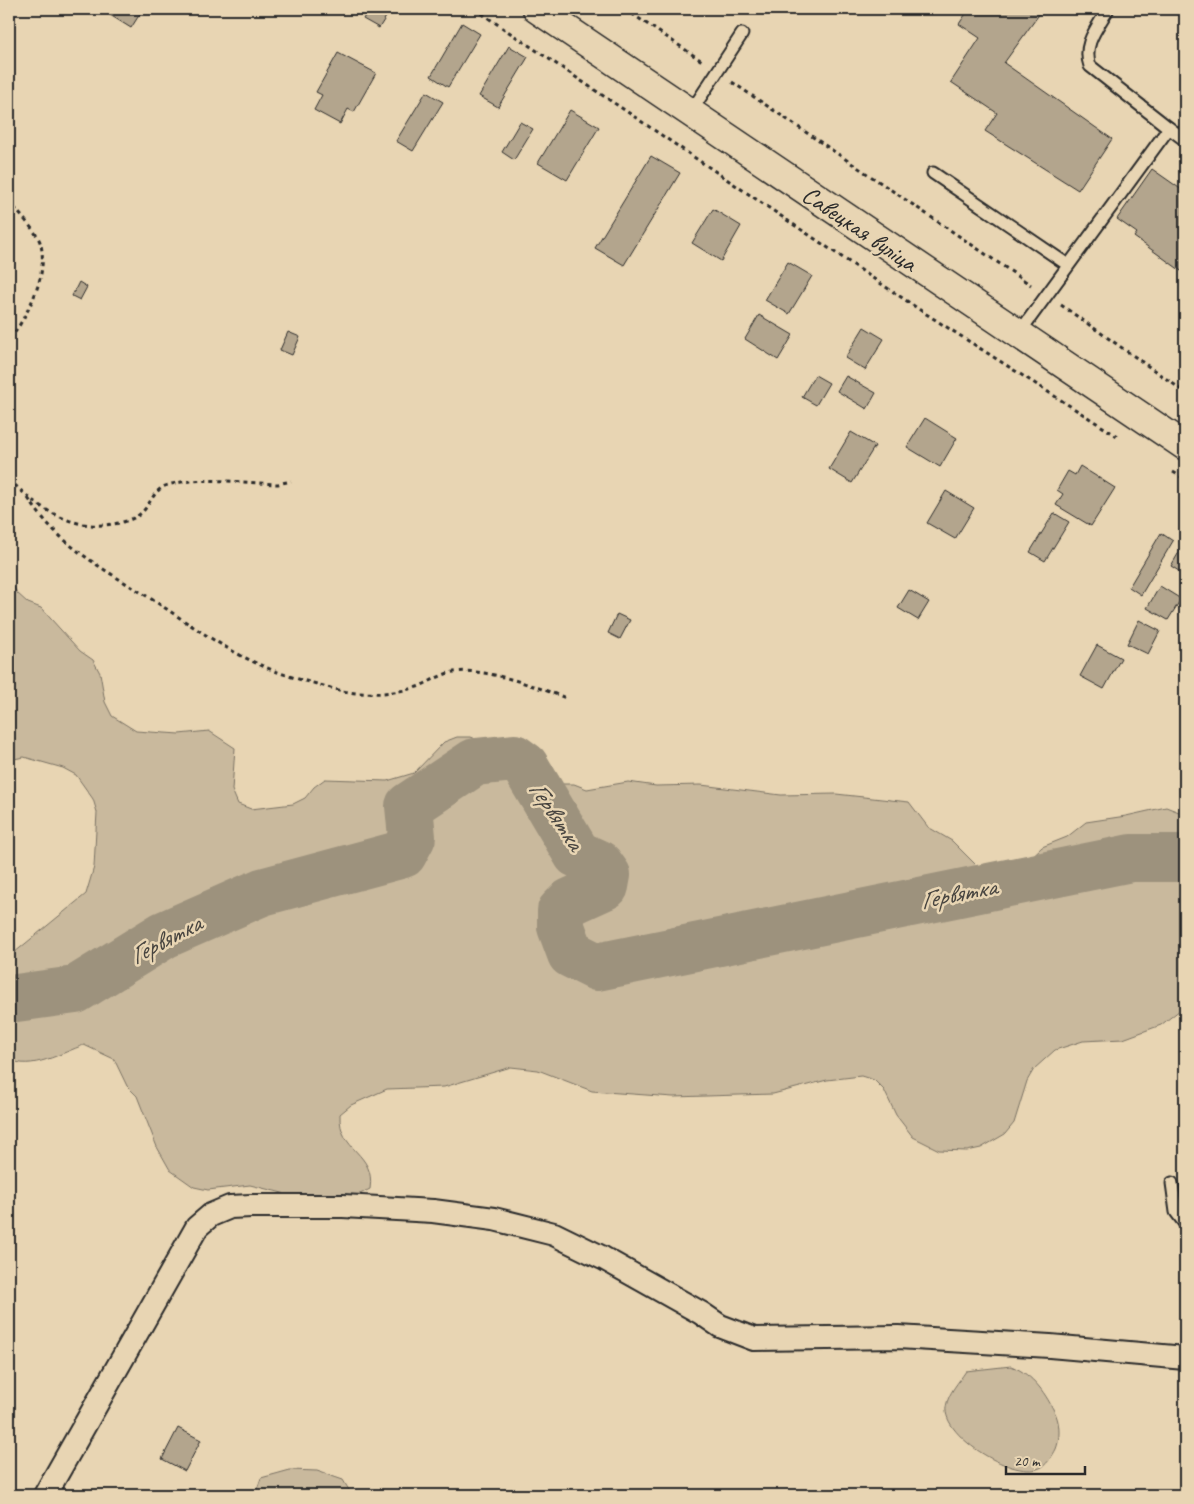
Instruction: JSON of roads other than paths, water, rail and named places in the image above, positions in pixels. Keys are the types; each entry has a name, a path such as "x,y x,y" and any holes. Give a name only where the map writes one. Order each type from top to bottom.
{"main road":[{"name":"Савецкая вуліца","path":"537,9 1185,446"}],"street":[{"path":"45,1495 197,1227 211,1215 230,1207 342,1206 433,1211 511,1223 554,1234 603,1258 700,1312 720,1326 754,1339 898,1337 1050,1346 1185,1358"}],"lane":[{"path":"1108,9 1088,44 1086,55 1090,66 1185,140"},
{"path":"690,113 742,34"},
{"path":"1018,335 1168,128"},
{"path":"933,173 1068,265"},
{"path":"1172,1183 1176,1212 1185,1224"}],"waterway":[{"name":"Гервятка","path":"9,999 75,990 164,935 262,892 403,854 412,837 409,806 475,762 514,758 525,766 577,854 599,864 607,875 605,886 570,902 561,911 561,927 571,954 597,967 1131,858 1185,858"}]}
